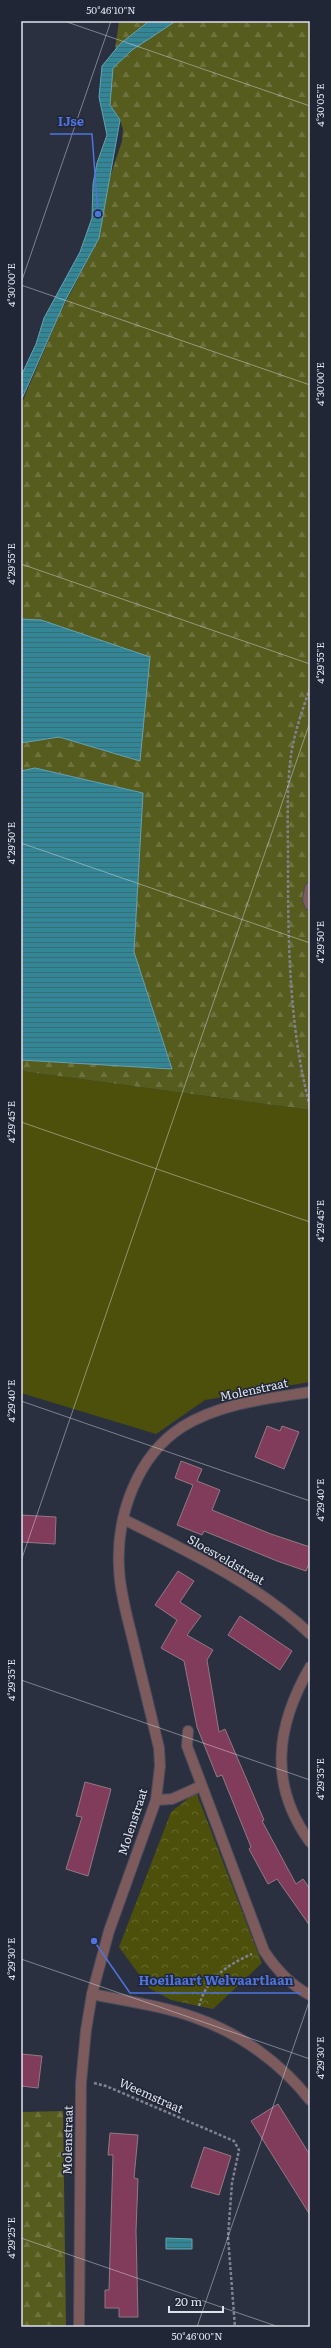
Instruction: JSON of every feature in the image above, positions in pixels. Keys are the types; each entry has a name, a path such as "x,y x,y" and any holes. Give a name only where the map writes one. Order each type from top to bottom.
{"street":[{"path":"310,888 308,900 310,905"},
{"name":"Molenstraat","path":"79,2327 81,2083 86,2030 92,1994 109,1931 156,1800 160,1766 159,1748 123,1602 120,1574 123,1518 134,1485 152,1455 182,1427 210,1413 242,1404 310,1392"},
{"name":"Sloesveldstraat","path":"123,1518 209,1564 258,1594 310,1634"},
{"path":"310,1667 296,1692 284,1727 280,1762 285,1797 297,1824 310,1842"},
{"path":"188,1731 187,1746 264,1950 276,1969 299,1990 310,1995"},
{"path":"156,1800 172,1798 201,1786"},
{"path":"92,1994 196,2018 236,2036 274,2062 310,2100"}],"path":[{"path":"196,2018 201,1998 208,1984 218,1973 237,1960 264,1950"},
{"name":"Weemstraat","path":"81,2083 106,2086 234,2141 238,2150 232,2183 228,2237 235,2327"}],"green space":[{"path":"119,21 310,21 310,1110 21,1071 21,1060 172,1068 134,952 143,793 35,768 21,771 21,743 59,737 140,761 41,620 21,619 21,405 60,313 99,238 110,177 122,141 123,129 120,120 110,105 111,78"},
{"path":"21,1071 310,1110 310,1382 205,1400 156,1434 21,1393"},
{"path":"196,1792 262,1963 213,2009 171,2000 149,1988 119,1947 171,1812"},
{"path":"63,2111 66,2327 21,2327 21,2112"}],"water":[{"path":"149,21 176,21 132,50 113,68 110,105 120,120 99,238 65,301 21,401 21,376 36,344 44,318 80,252 92,218 93,184 97,163 107,135 99,97 102,66 120,44"},
{"path":"21,619 41,620 150,657 140,761 59,737 21,743"},
{"path":"35,768 143,793 134,952 172,1069 21,1060 21,771"},
{"path":"166,2238 192,2239 192,2249 166,2249"}],"building":[{"path":"267,1426 280,1431 282,1426 299,1432 284,1469 255,1457"},
{"path":"181,1461 202,1469 197,1481 220,1490 212,1510 271,1534 310,1547 310,1561 306,1571 277,1561 204,1531 202,1535 177,1525 193,1485 175,1478"},
{"path":"21,1515 56,1517 55,1544 21,1542"},
{"path":"178,1571 194,1581 180,1602 201,1616 187,1635 213,1650 207,1660 219,1732 225,1729 264,1820 262,1821 296,1884 303,1879 310,1889 310,1926 277,1879 268,1884 249,1849 251,1847 222,1775 217,1777 197,1727 184,1661 161,1648 177,1620 155,1605"},
{"path":"240,1616 292,1651 280,1670 228,1635"},
{"path":"85,1782 111,1789 88,1876 66,1869 82,1817 76,1816"},
{"path":"21,2054 42,2056 38,2088 21,2086"},
{"path":"278,2104 310,2155 310,2215 251,2121"},
{"path":"110,2133 138,2135 134,2178 138,2179 136,2231 138,2317 119,2317 119,2308 105,2308 105,2290 109,2290 113,2155 108,2155"},
{"path":"204,2147 231,2156 219,2195 191,2187"}],"place":[{"name":"IJse","path":"98,214"},
{"name":"Hoeilaart Welvaartlaan","path":"94,1941"}]}
